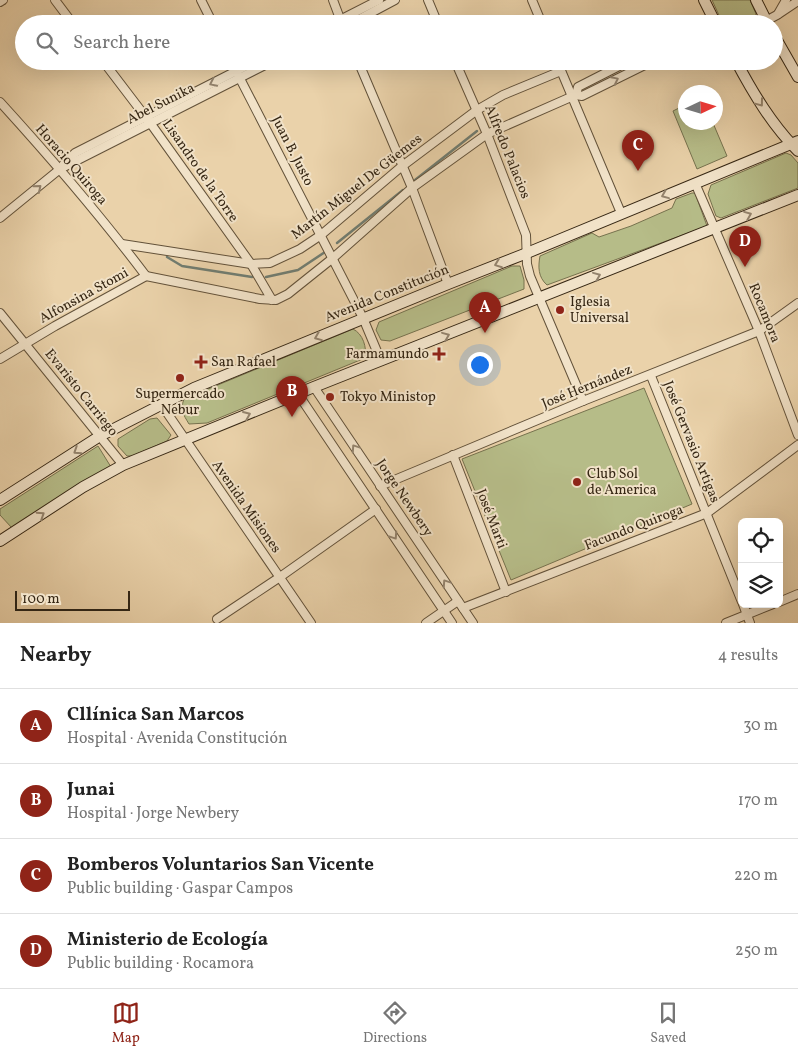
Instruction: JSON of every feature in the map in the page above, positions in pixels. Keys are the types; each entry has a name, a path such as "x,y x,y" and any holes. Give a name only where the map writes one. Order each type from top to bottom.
{"main road":[{"path":"704,0 709,15"},
{"path":"756,0 762,15"},
{"path":"783,51 798,77"},
{"path":"741,70 754,95 796,145"},
{"name":"Avenida Constitución","path":"0,500 100,436 194,388 695,183 796,145"},
{"path":"2,536 83,487 123,466 298,394 798,195"}],"street":[{"path":"55,0 66,15"},
{"path":"201,0 208,15"},
{"path":"333,0 339,15"},
{"path":"354,15 379,0"},
{"path":"367,15 395,0"},
{"path":"428,0 434,15"},
{"path":"532,0 538,15"},
{"path":"777,15 786,0"},
{"path":"777,15 798,1"},
{"name":"Lisandro de la Torre","path":"110,70 146,116 251,264 272,300"},
{"name":"Juan B. Justo","path":"236,70 364,318 381,361"},
{"name":"Abel Sunika","path":"0,218 60,170 151,124 244,70"},
{"name":"Abel Sunika","path":"60,170 74,153 146,116 249,70"},
{"path":"362,70 412,188 448,284"},
{"name":"Alfredo Palacios","path":"459,70 487,134 526,235 530,276 583,401"},
{"path":"574,96 578,87 611,70"},
{"path":"146,276 260,299 276,300 288,294 333,258 412,188 487,134 574,96 582,96 635,70"},
{"path":"561,71 574,96 621,213"},
{"name":"Martín Miguel De Güemes","path":"122,244 251,264 270,263 287,256 321,235 402,167 477,110 503,95 561,71"},
{"name":"Horacio Quiroga","path":"0,102 122,244"},
{"name":"Rocamora","path":"695,183 759,331 798,435"},
{"name":"Alfonsina Stomi","path":"0,359 146,276 122,244"},
{"name":"José Hernández","path":"380,486 583,401 651,376 759,331 798,303"},
{"name":"Evaristo Carriego","path":"0,313 123,466"},
{"name":"José Gervasio Artigas","path":"651,376 738,593"},
{"name":"Jorge Newbery","path":"314,388 473,623"},
{"path":"298,394 452,623"},
{"name":"Avenida Misiones","path":"161,404 311,623"},
{"name":"Facundo Quiroga","path":"463,608 706,514 798,444"},
{"name":"José Marti","path":"453,455 506,592"},
{"path":"217,619 376,509"},
{"path":"783,600 798,594"},
{"path":"426,623 458,601"},
{"name":"José Gervasio Artigas","path":"744,608 750,623"},
{"path":"726,623 763,608"}],"green space":[{"path":"712,0 750,0 756,14 756,15 719,15"},
{"path":"678,108 678,123 673,111"},
{"path":"681,130 716,130 727,156 697,169"},
{"path":"786,153 791,155 798,163 798,188 721,218 716,216 708,194 711,185"},
{"path":"695,193 707,226 547,285 542,279 539,268 540,256 592,233 599,237 631,226 672,208 676,199"},
{"path":"512,266 520,266 524,280 524,289 390,341 381,340 376,330 379,322"},
{"path":"353,329 364,341 365,358 207,423 189,424 185,417 182,409 184,399"},
{"name":"Club Sol de America","path":"644,388 692,504 511,580 462,459"},
{"path":"157,418 171,435 167,441 132,456 127,456 118,446 118,439 150,419"},
{"path":"98,446 111,467 12,528 0,515 0,509"}],"waterway":[{"path":"415,180 477,131"},
{"path":"337,243 403,190"},
{"path":"266,277 298,270 325,252"},
{"path":"167,257 182,266 252,277"}],"place":[{"name":"Bomberos Voluntarios San Vicente","path":"638,171"},
{"name":"Ministerio de Ecología","path":"745,267"},
{"name":"Iglesia Universal","path":"560,310"},
{"name":"Cllínica San Marcos","path":"485,333"},
{"name":"Farmamundo","path":"439,354"},
{"name":"San Rafael","path":"201,362"},
{"name":"Supermercado Nebur","path":"180,378"},
{"name":"Tokyo Ministop","path":"330,397"},
{"name":"Junai","path":"292,417"},
{"name":"Club Sol de America","path":"577,482"}]}
